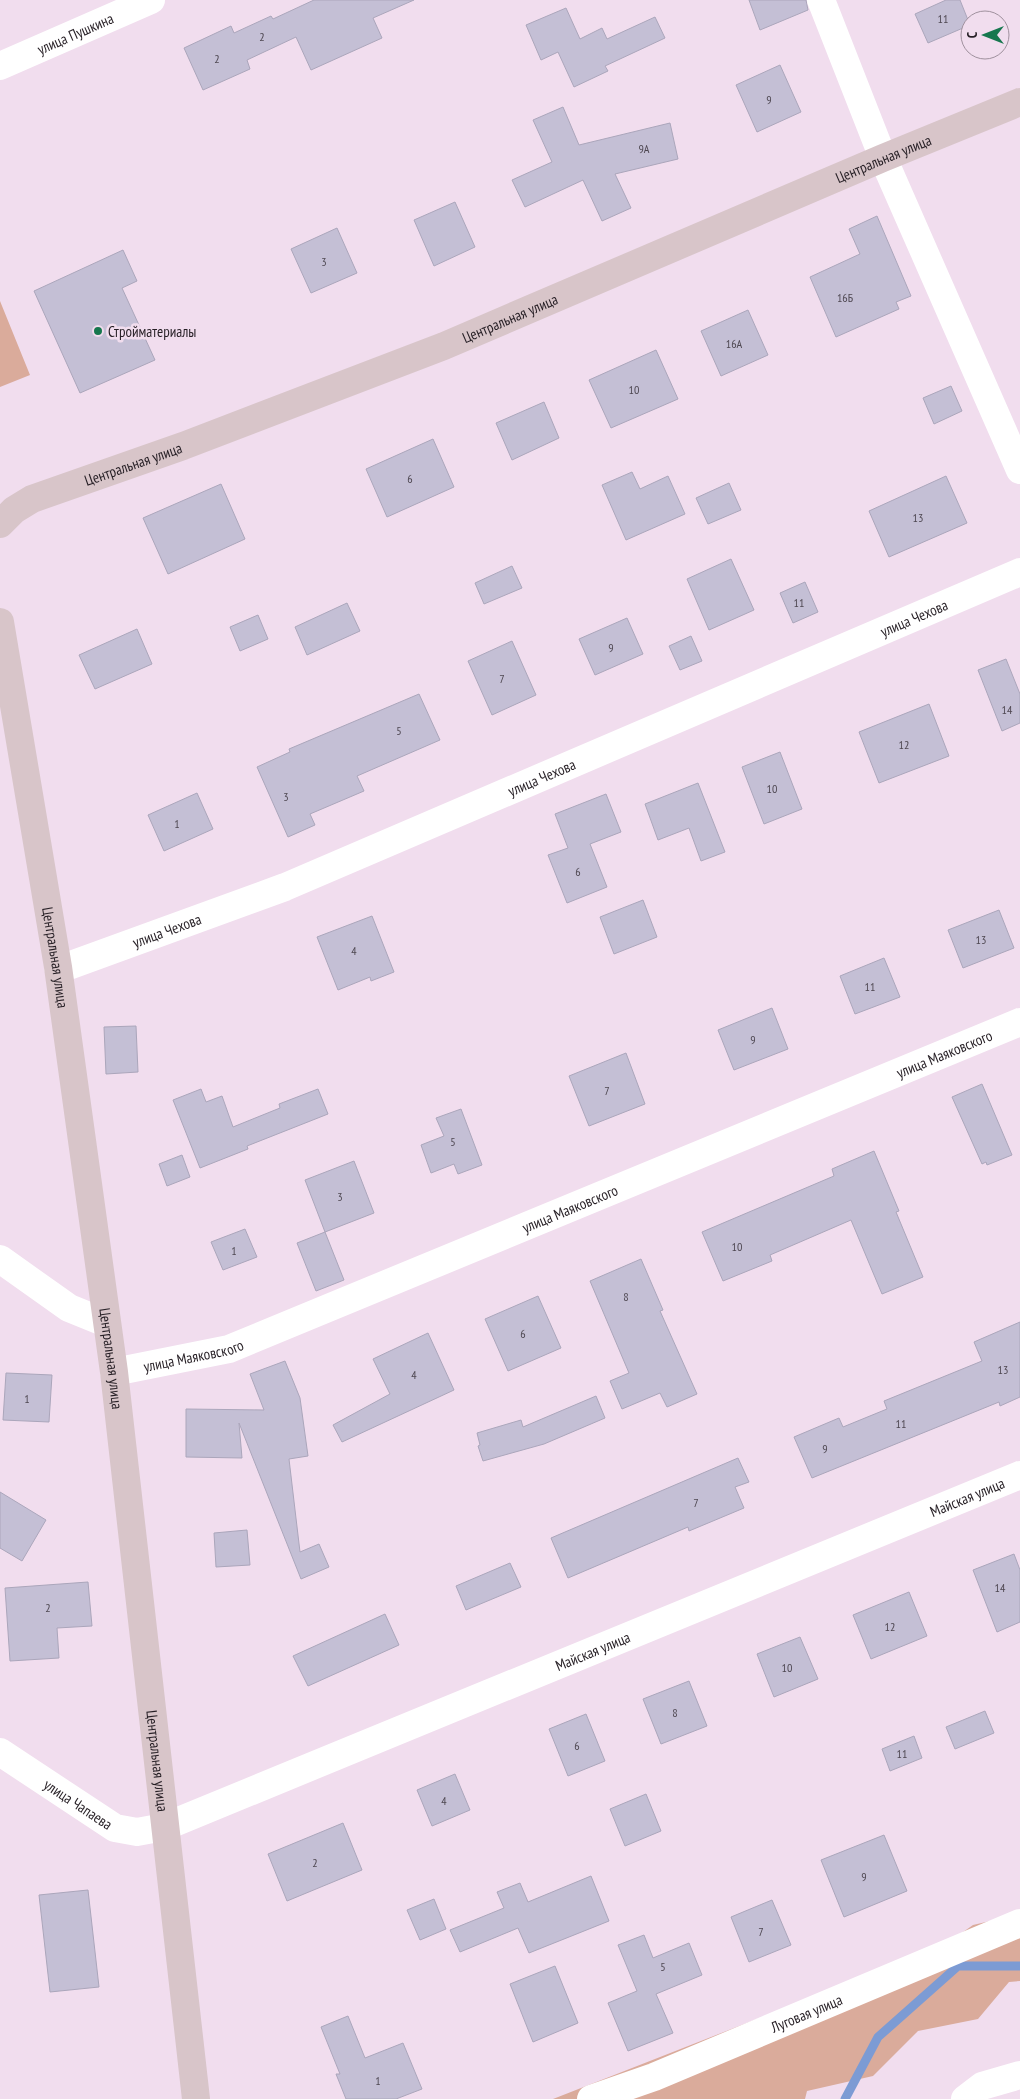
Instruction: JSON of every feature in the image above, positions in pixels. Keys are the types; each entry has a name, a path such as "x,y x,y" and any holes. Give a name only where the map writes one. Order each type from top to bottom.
{"street":[{"name":"улица Пушкина","path":"0,66 151,0"},
{"path":"821,0 883,158 1020,470"},
{"name":"Центральная улица","path":"0,524 14,510 32,499 183,446 444,346 883,158 1020,102"},
{"name":"улица Чехова","path":"58,967 71,965 285,887 1020,572"},
{"name":"Центральная улица","path":"0,622 58,967 114,1372 196,2099"},
{"name":"улица Маяковского","path":"114,1372 229,1349 1020,1022"},
{"path":"0,1259 68,1308 106,1323"},
{"name":"Майская улица","path":"164,1826 1020,1475"},
{"name":"улица Чапаева","path":"0,1752 115,1828 137,1832 164,1826"},
{"name":"Луговая улица","path":"592,2099 654,2077 1020,1923"},
{"path":"965,2099 982,2086 1020,2075"}],"shaded area":[{"path":"0,301 30,375 0,387"},
{"path":"1020,1914 1020,1981 1009,1982 978,2019 918,2031 873,2076 807,2091 805,2099 553,2099 757,2019 871,1997 973,1925"}],"building":[{"path":"314,0 414,0 373,18 382,38 311,70 296,37 247,60 250,69 203,90 184,48 231,26 234,33 271,16 273,19"},
{"path":"749,0 806,0 808,10 760,30"},
{"path":"946,0 960,0 964,10 960,10 960,29 928,43 915,14"},
{"path":"566,8 580,39 602,28 607,39 655,17 665,38 605,66 608,71 574,87 558,52 541,60 526,25"},
{"path":"780,65 801,112 757,132 736,85"},
{"path":"563,107 579,145 670,123 678,159 615,174 631,208 602,221 583,180 525,207 512,180 552,162 533,120"},
{"path":"455,202 475,247 434,266 414,220"},
{"path":"877,216 911,296 896,302 899,309 836,337 810,277 860,254 849,229"},
{"path":"337,228 357,273 311,293 291,249"},
{"path":"123,250 137,281 122,288 155,360 80,393 34,291"},
{"path":"748,310 768,355 721,376 701,331"},
{"path":"656,350 678,399 611,428 589,380"},
{"path":"951,386 962,411 934,424 923,398"},
{"path":"544,402 559,438 512,460 496,423"},
{"path":"433,439 454,487 387,517 366,469"},
{"path":"632,472 640,489 668,476 685,514 626,540 602,485"},
{"path":"946,476 967,523 889,557 869,511"},
{"path":"729,483 741,510 708,524 696,498"},
{"path":"221,484 245,539 168,574 143,518"},
{"path":"731,559 754,610 709,630 687,579"},
{"path":"512,566 522,588 484,604 475,583"},
{"path":"805,582 818,612 793,623 780,593"},
{"path":"347,603 360,631 307,655 295,627"},
{"path":"258,615 268,639 240,651 230,627"},
{"path":"627,618 643,654 595,675 579,639"},
{"path":"137,629 152,664 95,689 79,655"},
{"path":"691,636 702,661 680,670 669,646"},
{"path":"512,641 536,695 492,715 468,661"},
{"path":"1006,659 1020,694 1020,723 1002,731 978,670"},
{"path":"419,694 440,740 357,776 364,791 310,814 315,825 288,837 257,767 290,752 289,749"},
{"path":"929,704 949,756 879,783 859,732"},
{"path":"780,752 802,809 764,824 742,767"},
{"path":"698,783 725,852 701,861 689,828 658,840 645,804"},
{"path":"197,793 213,829 164,851 148,815"},
{"path":"606,794 621,832 590,844 607,887 567,903 548,855 568,848 555,814"},
{"path":"643,900 657,937 614,954 600,917"},
{"path":"999,910 1014,948 963,968 948,930"},
{"path":"372,916 394,972 371,981 370,977 338,990 317,937"},
{"path":"884,958 900,997 855,1014 840,976"},
{"path":"772,1008 788,1049 734,1070 718,1030"},
{"path":"136,1026 138,1072 106,1074 104,1027"},
{"path":"626,1053 645,1104 589,1126 569,1076"},
{"path":"982,1084 1012,1155 987,1165 986,1162 982,1164 952,1097"},
{"path":"201,1089 206,1102 222,1096 233,1127 280,1108 279,1104 318,1089 328,1114 247,1146 248,1149 200,1168 173,1100"},
{"path":"461,1109 482,1165 458,1174 454,1164 431,1173 421,1145 444,1136 436,1118"},
{"path":"874,1151 899,1211 896,1212 923,1277 882,1294 851,1220 770,1255 772,1261 723,1281 702,1232 834,1176 832,1169"},
{"path":"182,1155 190,1177 167,1186 159,1164"},
{"path":"354,1161 374,1213 325,1232 305,1180"},
{"path":"245,1229 257,1257 223,1270 211,1242"},
{"path":"325,1232 344,1280 316,1291 297,1243"},
{"path":"641,1259 663,1310 660,1311 697,1394 667,1407 660,1393 622,1409 610,1381 629,1373 590,1281"},
{"path":"538,1296 561,1348 508,1371 485,1319"},
{"path":"1020,1322 1020,1397 1000,1406 999,1402 812,1478 794,1437 839,1418 843,1427 887,1409 884,1401 982,1361 974,1342"},
{"path":"428,1333 454,1390 342,1442 333,1425 390,1394 373,1359"},
{"path":"285,1361 300,1398 308,1456 289,1459 300,1552 319,1544 329,1567 301,1579 239,1423 242,1458 186,1457 186,1409 264,1410 250,1374"},
{"path":"6,1373 52,1375 49,1422 3,1420"},
{"path":"596,1396 605,1418 544,1444 483,1461 478,1446 480,1445 477,1433 521,1420 523,1427"},
{"path":"738,1458 749,1482 735,1487 744,1508 689,1531 688,1527 568,1578 551,1538"},
{"path":"0,1492 46,1520 22,1561 0,1548"},
{"path":"247,1530 250,1565 216,1567 214,1533"},
{"path":"1014,1554 1020,1570 1020,1622 997,1632 973,1570"},
{"path":"510,1563 521,1587 466,1610 456,1586"},
{"path":"88,1582 92,1626 57,1628 59,1658 10,1661 5,1588"},
{"path":"909,1592 927,1636 871,1659 853,1615"},
{"path":"385,1614 399,1645 308,1686 293,1656"},
{"path":"800,1637 818,1679 774,1697 757,1654"},
{"path":"689,1681 707,1726 661,1744 643,1699"},
{"path":"985,1711 994,1733 955,1749 946,1727"},
{"path":"586,1714 605,1761 568,1776 549,1729"},
{"path":"914,1736 922,1758 890,1771 882,1749"},
{"path":"455,1774 470,1810 432,1826 417,1790"},
{"path":"646,1794 661,1831 625,1846 610,1809"},
{"path":"343,1823 362,1870 287,1901 268,1854"},
{"path":"884,1835 907,1891 844,1917 821,1860"},
{"path":"591,1876 609,1921 529,1953 518,1928 460,1952 450,1930 504,1908 497,1892 520,1883 528,1902"},
{"path":"88,1890 99,1987 50,1992 39,1895"},
{"path":"434,1899 446,1929 420,1940 407,1910"},
{"path":"772,1900 791,1945 749,1962 731,1917"},
{"path":"644,1935 653,1958 689,1943 702,1975 656,1994 673,2033 628,2051 608,2003 637,1991 618,1945"},
{"path":"555,1966 578,2023 533,2042 510,1984"},
{"path":"348,2016 365,2058 403,2043 422,2089 396,2099 346,2099 336,2074 340,2074 321,2027"}],"waterway":[{"path":"845,2099 878,2037 958,1966 1020,1966"}],"place":[{"name":"Стройматериалы","path":"98,331"}]}
